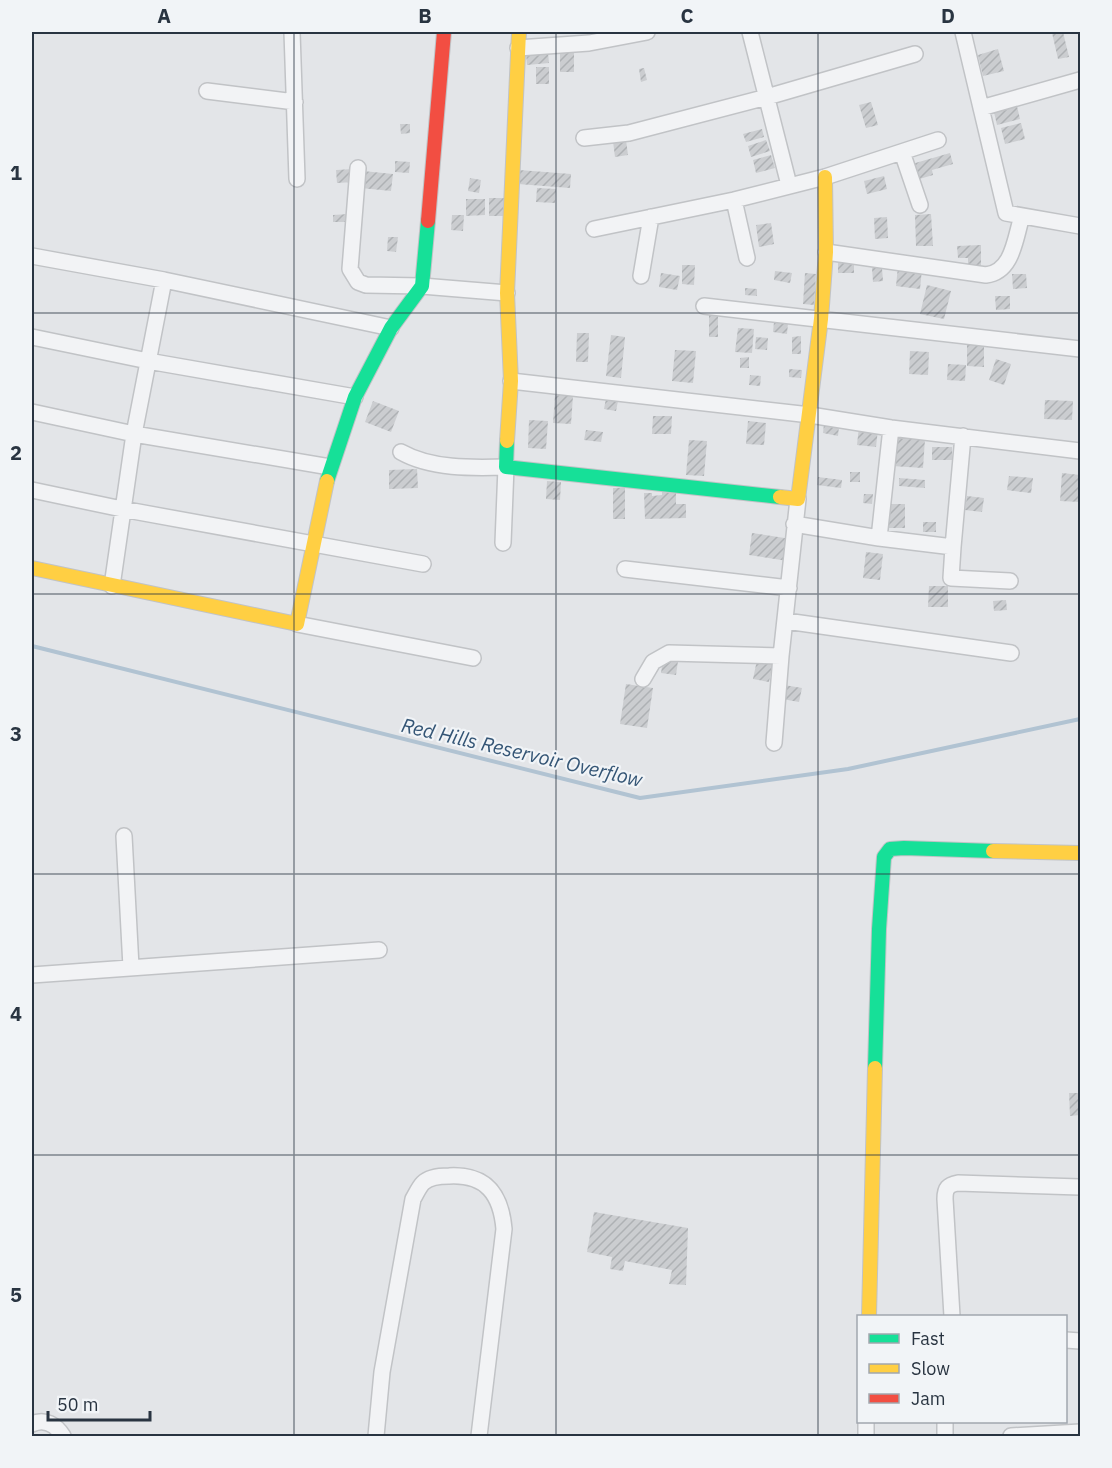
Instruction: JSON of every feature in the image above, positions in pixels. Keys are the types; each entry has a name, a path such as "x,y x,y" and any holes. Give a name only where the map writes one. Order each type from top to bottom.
{"street":[{"path":"292,32 297,179"},
{"path":"297,624 330,467 355,397 391,328 422,286 444,32"},
{"path":"503,543 511,381 507,294 519,32"},
{"path":"518,48 589,43 647,32"},
{"path":"750,32 789,185"},
{"path":"963,32 1006,213 1080,225"},
{"path":"584,138 628,133 767,97 915,54"},
{"path":"981,108 1080,80"},
{"path":"207,91 295,102"},
{"path":"594,229 734,200 825,177 938,140"},
{"path":"902,152 920,206"},
{"path":"358,168 350,269 358,282 366,285 422,286 507,294"},
{"path":"774,743 794,524 821,319 826,252 825,177"},
{"path":"734,200 747,258"},
{"path":"826,252 986,275 993,274 1001,270 1008,262 1022,216"},
{"path":"641,276 651,217"},
{"path":"32,256 164,280 391,328"},
{"path":"112,586 134,434 164,280"},
{"path":"704,306 1080,349"},
{"path":"32,337 148,361 355,397"},
{"path":"511,381 810,415 891,428 1080,451"},
{"path":"32,412 134,434 330,467"},
{"path":"879,538 891,428"},
{"path":"963,436 951,578 1011,581"},
{"path":"401,452 414,459 454,466 506,467 798,500"},
{"path":"32,490 312,545 423,564"},
{"path":"794,524 953,547"},
{"path":"32,568 297,624 473,658"},
{"path":"625,569 789,588"},
{"path":"786,621 1011,652"},
{"path":"643,679 653,662 669,653 781,656"},
{"path":"124,836 131,967"},
{"path":"868,1315 879,940 884,857 890,849 904,848 1080,854"},
{"path":"32,975 379,950"},
{"path":"376,1437 382,1372 413,1199 423,1182 439,1176 462,1175 477,1180 490,1189 502,1208 504,1229 479,1437"},
{"path":"952,1315 945,1198 950,1184 1080,1187"},
{"path":"32,1424 46,1422 54,1426 63,1437"},
{"path":"1011,1437 1080,1432"}],"building":[{"path":"1063,32 1069,57 1058,59 1052,33"},
{"path":"998,49 1004,71 983,76 978,55"},
{"path":"560,50 574,50 574,72 560,72"},
{"path":"548,52 549,63 527,65 526,54"},
{"path":"536,67 549,67 549,84 536,84"},
{"path":"644,68 647,80 641,82 639,69"},
{"path":"871,102 878,125 866,128 859,105"},
{"path":"1016,102 1020,119 997,125 993,108"},
{"path":"1021,123 1025,139 1005,144 1001,128"},
{"path":"400,124 410,124 410,133 401,134"},
{"path":"762,129 764,137 746,142 743,134"},
{"path":"626,140 628,155 615,157 613,141"},
{"path":"766,140 770,151 751,157 748,146"},
{"path":"950,153 953,164 932,170 933,175 916,180 912,164"},
{"path":"771,155 775,168 756,173 753,160"},
{"path":"395,161 410,162 409,173 395,172"},
{"path":"353,169 354,182 337,183 336,170"},
{"path":"519,170 571,174 570,188 518,184"},
{"path":"363,171 393,174 391,191 361,188"},
{"path":"884,176 887,189 867,194 864,181"},
{"path":"470,178 481,180 479,193 468,191"},
{"path":"537,188 556,189 555,203 536,202"},
{"path":"489,198 509,198 508,216 489,216"},
{"path":"466,199 485,199 485,215 466,216"},
{"path":"349,214 349,222 333,222 333,215"},
{"path":"931,214 933,246 916,246 915,215"},
{"path":"452,215 464,215 463,231 451,230"},
{"path":"887,217 888,238 875,239 874,218"},
{"path":"771,223 774,244 759,247 756,225"},
{"path":"388,237 398,237 396,252 387,251"},
{"path":"981,245 981,267 968,267 968,258 958,258 957,246"},
{"path":"838,260 854,261 854,273 838,273"},
{"path":"682,265 695,265 694,285 682,284"},
{"path":"898,266 922,269 920,289 896,286"},
{"path":"872,268 882,268 883,281 873,282"},
{"path":"775,271 792,273 790,283 774,280"},
{"path":"661,273 680,276 677,290 659,287"},
{"path":"805,273 816,274 814,305 803,304"},
{"path":"1012,274 1026,274 1027,288 1013,289"},
{"path":"927,285 951,291 944,319 920,314"},
{"path":"745,288 757,289 757,296 745,295"},
{"path":"995,296 1010,296 1010,309 996,310"},
{"path":"709,312 718,313 718,337 709,337"},
{"path":"774,322 788,323 787,334 773,332"},
{"path":"738,328 754,329 752,353 735,352"},
{"path":"577,333 589,333 588,362 576,362"},
{"path":"611,335 625,337 621,378 606,376"},
{"path":"801,336 801,354 792,354 792,337"},
{"path":"756,337 768,338 767,350 755,349"},
{"path":"967,344 984,344 984,367 967,366"},
{"path":"675,350 696,351 693,383 672,381"},
{"path":"910,351 929,352 928,375 909,374"},
{"path":"749,357 749,368 740,368 740,358"},
{"path":"996,359 1011,364 1004,385 989,380"},
{"path":"948,364 966,365 965,381 947,380"},
{"path":"789,369 802,370 801,378 789,377"},
{"path":"750,375 761,376 760,386 749,385"},
{"path":"607,393 619,396 616,411 604,409"},
{"path":"555,395 573,396 571,424 553,423"},
{"path":"1045,400 1073,401 1072,420 1044,419"},
{"path":"373,401 399,411 391,432 365,422"},
{"path":"653,416 672,416 671,434 652,434"},
{"path":"529,420 548,421 546,449 528,448"},
{"path":"748,421 766,423 764,445 746,444"},
{"path":"824,424 839,426 838,436 823,433"},
{"path":"859,426 878,429 876,447 857,445"},
{"path":"586,430 603,432 601,442 584,440"},
{"path":"894,437 925,439 923,468 892,466"},
{"path":"689,440 707,441 704,476 686,475"},
{"path":"932,447 952,447 952,460 932,460"},
{"path":"417,469 418,488 389,489 389,470"},
{"path":"850,472 860,472 860,482 850,482"},
{"path":"1062,473 1080,475 1080,502 1060,501"},
{"path":"1009,476 1033,478 1031,493 1007,490"},
{"path":"818,477 842,480 841,488 817,485"},
{"path":"899,478 925,480 925,488 899,486"},
{"path":"547,481 561,482 560,500 546,499"},
{"path":"613,488 625,488 625,519 613,519"},
{"path":"662,492 676,493 676,504 686,504 686,518 645,519 644,493 652,493 652,496 662,495"},
{"path":"864,494 873,494 872,504 863,503"},
{"path":"967,496 984,498 982,512 965,510"},
{"path":"888,504 905,504 905,528 889,528"},
{"path":"923,522 936,522 936,532 923,532"},
{"path":"752,533 791,539 788,561 749,555"},
{"path":"866,552 883,554 880,580 863,578"},
{"path":"929,586 948,586 948,607 928,607"},
{"path":"1006,600 1007,610 994,611 993,601"},
{"path":"663,659 678,661 676,675 661,673"},
{"path":"757,660 773,663 769,682 753,679"},
{"path":"626,684 653,688 647,728 620,724"},
{"path":"784,685 802,688 799,702 782,699"},
{"path":"1069,1093 1080,1093 1080,1115 1070,1116"},
{"path":"594,1212 688,1228 686,1285 669,1284 672,1270 625,1261 623,1271 610,1269 612,1257 587,1252"}],"waterway":[{"name":"Red Hills Reservoir Overflow","path":"32,646 640,798 848,769 1080,719"}],"traffic: fast":[{"path":"327,481 355,397 391,328 422,286 428,221"},
{"path":"507,441 506,467 780,497"},
{"path":"875,1068 879,929 884,857 890,849 904,848 993,851"}],"traffic: slow":[{"path":"507,441 511,381 507,293 519,32"},
{"path":"780,497 798,499 821,319 826,252 825,177"},
{"path":"32,568 297,624 327,481"},
{"path":"993,851 1080,853"},
{"path":"869,1315 875,1068"}],"traffic: jam":[{"path":"428,221 444,32"}]}
